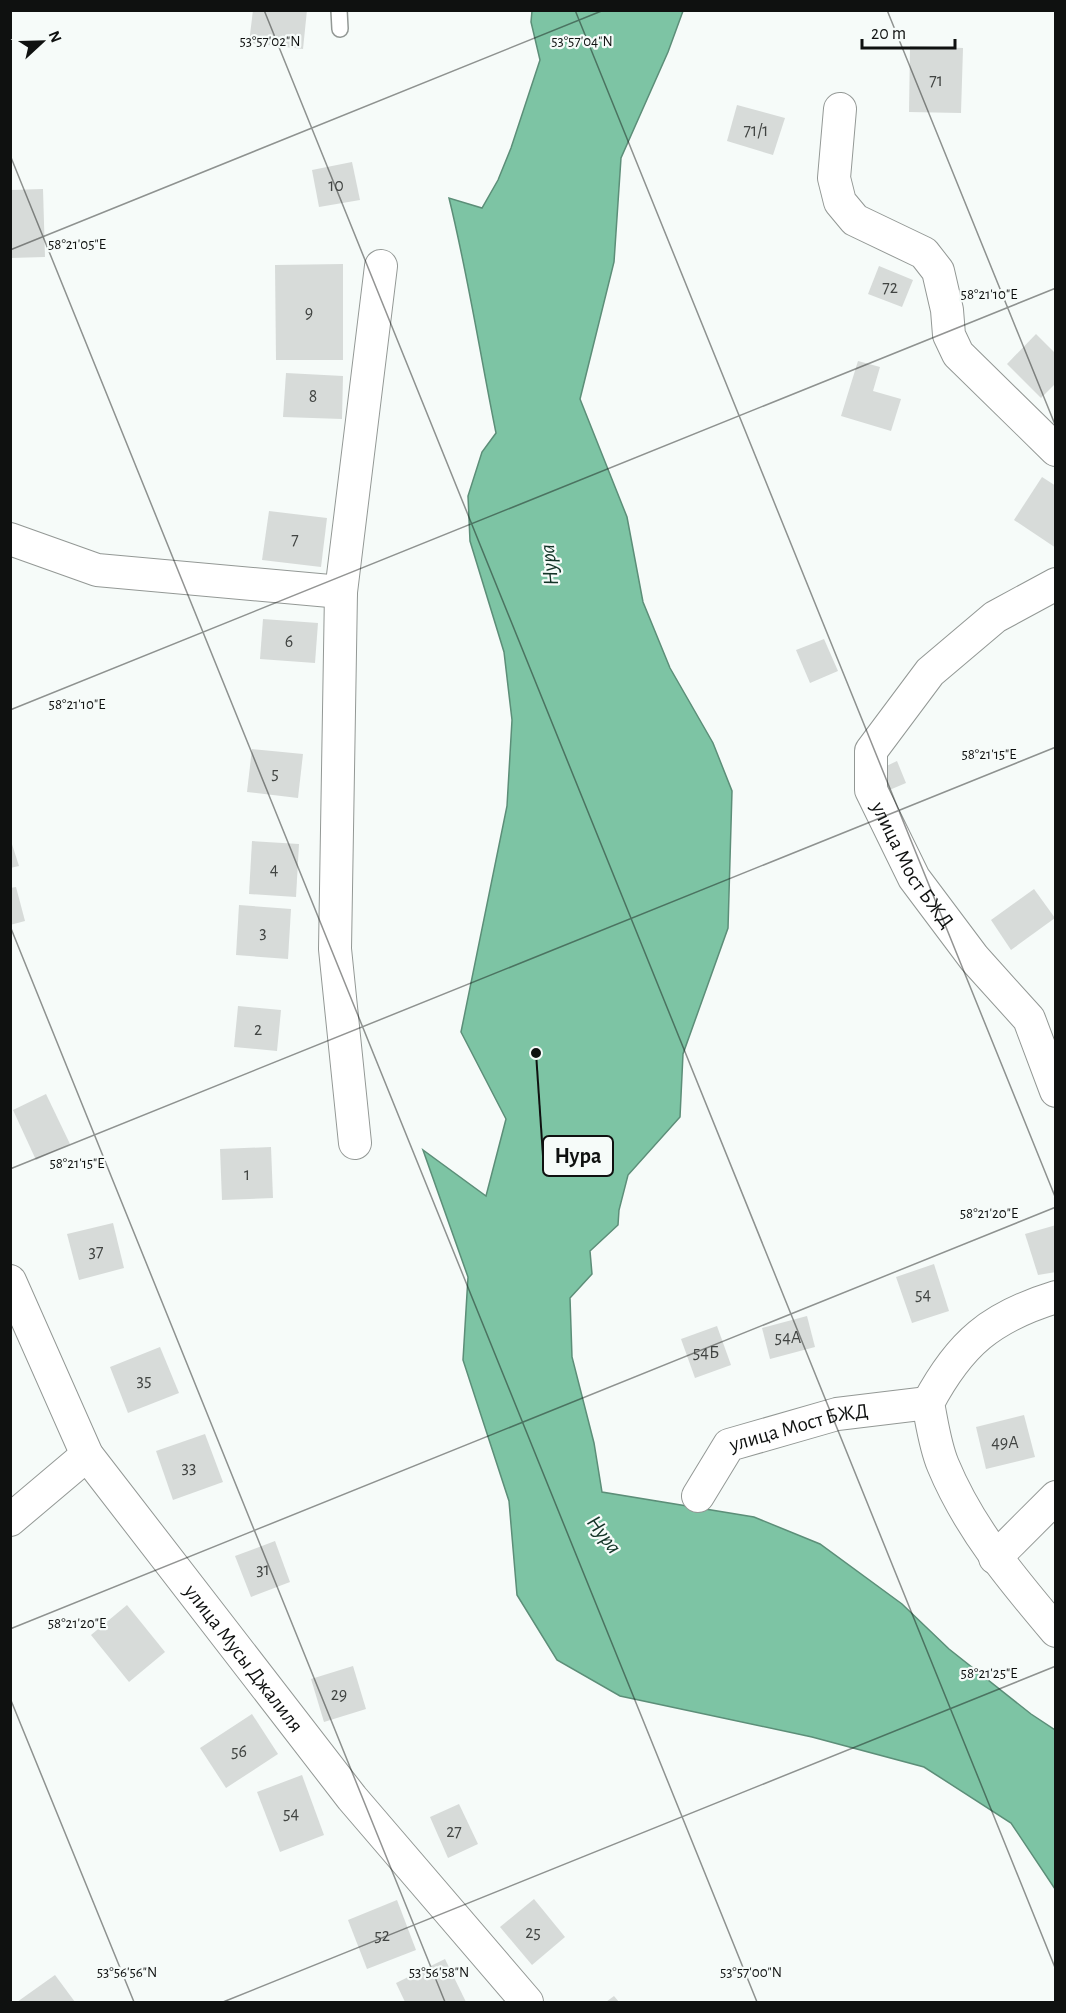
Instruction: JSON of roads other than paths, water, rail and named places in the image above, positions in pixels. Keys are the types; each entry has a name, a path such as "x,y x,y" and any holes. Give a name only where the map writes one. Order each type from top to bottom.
{"street":[{"path":"840,109 834,178 840,202 855,220 924,254 938,271 947,310 949,335 958,354 1056,450"},
{"path":"355,1143 335,949 341,592 381,266"},
{"path":"10,539 97,570 341,592"},
{"name":"улица Мост БЖД","path":"1056,584 995,617 930,672 871,751 871,790 914,878 974,958 1029,1019 1056,1091"},
{"name":"улица Мусы Джалиля","path":"10,1281 87,1455 352,1798 527,2002"},
{"path":"1056,1297 1024,1307 978,1334 943,1374 928,1403 942,1463 964,1510 995,1558 1056,1631"},
{"name":"улица Мост БЖД","path":"698,1496 729,1445 837,1414 928,1403"},
{"path":"10,1520 87,1455"},
{"path":"995,1558 1056,1497"}],"lane":[{"path":"339,10 340,29"}],"water":[{"path":"532,11 683,11 668,52 621,158 614,262 580,399 627,517 643,602 670,668 713,743 732,791 728,928 683,1054 680,1117 628,1175 619,1210 618,1225 590,1251 592,1274 570,1298 572,1357 594,1443 602,1492 754,1517 820,1544 902,1604 949,1649 1031,1714 1055,1730 1055,1889 1011,1823 924,1767 812,1737 620,1696 557,1660 517,1595 509,1501 463,1360 468,1277 423,1150 486,1196 506,1119 461,1032 507,806 512,720 504,652 470,541 468,496 482,452 496,433 449,198 482,208 498,180 540,60 531,22"}],"place":[{"name":"Нура","path":"536,1053"}]}
